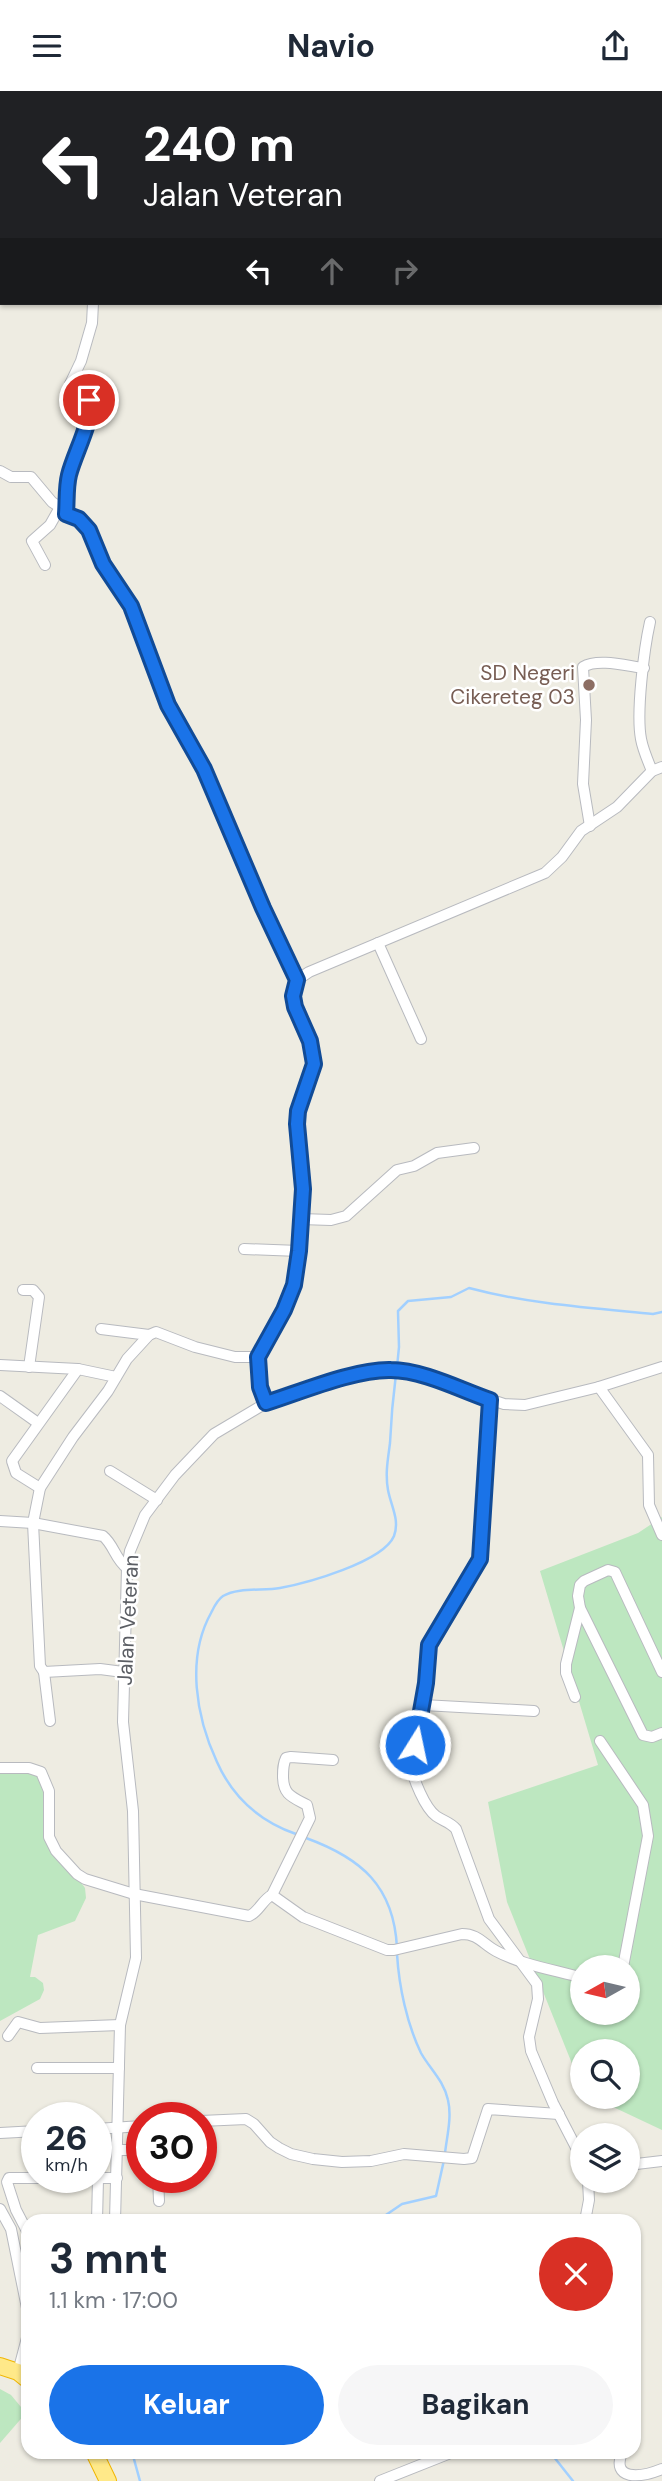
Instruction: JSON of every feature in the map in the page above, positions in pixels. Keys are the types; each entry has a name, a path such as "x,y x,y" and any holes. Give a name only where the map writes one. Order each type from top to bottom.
{"highway":[{"path":"0,2366 21,2375"},
{"path":"97,2459 108,2481"}],"street":[{"path":"45,565 32,541 63,511 68,478 87,422 90,405 85,396 75,391 70,384 81,361 92,323 93,305"},
{"path":"0,471 11,477 31,477 63,511 79,519 89,530 103,564 131,606 168,705 204,769 297,980 293,996 295,1007 310,1041 314,1064 298,1111 303,1189 294,1285 258,1357 260,1387 266,1403"},
{"path":"0,487 11,477"},
{"path":"297,980 309,972 545,873 562,857 576,837 617,807 657,769 641,742 640,730 650,622"},
{"path":"590,826 583,784 586,720 583,667 596,664 644,668"},
{"path":"378,943 421,1039"},
{"path":"301,1219 339,1219 346,1216 397,1170 414,1166 438,1153 474,1149"},
{"path":"244,1249 299,1251"},
{"path":"23,1290 33,1290 39,1297 29,1367"},
{"path":"101,1329 149,1335"},
{"path":"50,1721 44,1672 38,1658 33,1523 40,1489 127,1359 149,1335 156,1332 164,1334 195,1347 235,1357 258,1357"},
{"path":"0,1365 78,1369 116,1377"},
{"name":"Jalan Veteran","path":"115,2214 120,2025 135,1967 134,1821 123,1723 127,1568 136,1533 145,1515 175,1475 214,1434 266,1403 366,1373 394,1370 414,1374 512,1406 599,1387 662,1367"},
{"path":"40,1489 16,1473 12,1466 14,1456 78,1369"},
{"path":"599,1387 648,1455 649,1505 662,1535"},
{"path":"0,1396 38,1423"},
{"path":"490,1400 480,1559 429,1645 411,1765 412,1775 434,1815 456,1829 489,1919 538,1988 529,2037 531,2051 570,2136"},
{"path":"110,1471 157,1500"},
{"path":"0,1521 33,1523 103,1536 119,1562 127,1568"},
{"path":"662,1672 615,1572 608,1570 584,1581 578,1590 580,1608 643,1735 652,1737 662,1733"},
{"path":"575,1697 566,1673 566,1664 580,1608"},
{"path":"44,1672 100,1669 123,1672"},
{"path":"422,1705 534,1711"},
{"path":"600,1741 643,1805 648,1821 648,1836 626,1955"},
{"path":"0,1767 29,1768 41,1772 50,1791 49,1837 56,1851 71,1869 85,1879 134,1894 249,1916 272,1895 310,1818 307,1805 287,1795 284,1790 283,1763 286,1758 291,1757 333,1760"},
{"path":"272,1895 303,1917 381,1949 394,1950 471,1934 496,1951 570,1974"},
{"path":"8,2036 18,2022 40,2028 120,2025"},
{"path":"37,2068 119,2068"},
{"path":"217,2121 246,2119 270,2142 291,2154 342,2162 371,2161 404,2154 472,2158 488,2109 559,2115"},
{"path":"112,2128 126,2127"},
{"path":"0,2133 21,2132"},
{"path":"118,2150 126,2150"},
{"path":"640,2164 662,2161"},
{"path":"21,2178 9,2178 7,2182 21,2220"},
{"path":"112,2178 117,2178"},
{"path":"97,2214 98,2193"},
{"path":"159,2193 159,2201"},
{"path":"586,2214 589,2193"},
{"path":"0,2209 11,2229 21,2278"},
{"path":"380,2481 435,2459"},
{"path":"621,2459 619,2469 623,2477 629,2480 637,2480 662,2469"}],"green space":[{"path":"662,1517 662,2130 617,2109 640,2109 640,2039 570,2039 570,2059 507,1902 488,1802 598,1765 540,1571 638,1533"},
{"path":"28,1766 45,1781 47,1837 85,1888 86,1898 75,1921 38,1935 30,1977 43,1983 44,1990 40,1999 0,2021 0,1768"},
{"path":"0,2389 11,2395 21,2407 21,2419 0,2443"}],"waterway":[{"path":"397,1367 398,1311 408,1301 451,1297 469,1288 560,1305 653,1314 662,1312"},
{"path":"296,1834 270,1822 249,1807 223,1775 210,1745 199,1707 196,1668 198,1649 211,1613 223,1596 243,1590 280,1588 343,1570 375,1554 394,1536 396,1519 388,1490 387,1472 396,1374"},
{"path":"306,1838 343,1855 371,1877 389,1907 397,1948"},
{"path":"397,1954 402,1992 412,2030 421,2053 440,2081 448,2100 449,2120 445,2153"},
{"path":"387,2214 402,2204 436,2196 444,2160"},
{"path":"134,2459 140,2481"},
{"path":"556,2459 573,2481"}],"place":[{"name":"SD Negeri Cikereteg 03","path":"589,685"}],"route":[{"path":"89,400 87,422 68,478 66,514 85,524 103,564 131,606 168,705 204,769 223,819 297,980 293,996 295,1007 313,1054 312,1074 298,1111 303,1189 294,1285 284,1310 258,1357 260,1387 266,1403 381,1370 414,1374 490,1400 480,1559 429,1645 426,1683 415,1745"}]}
